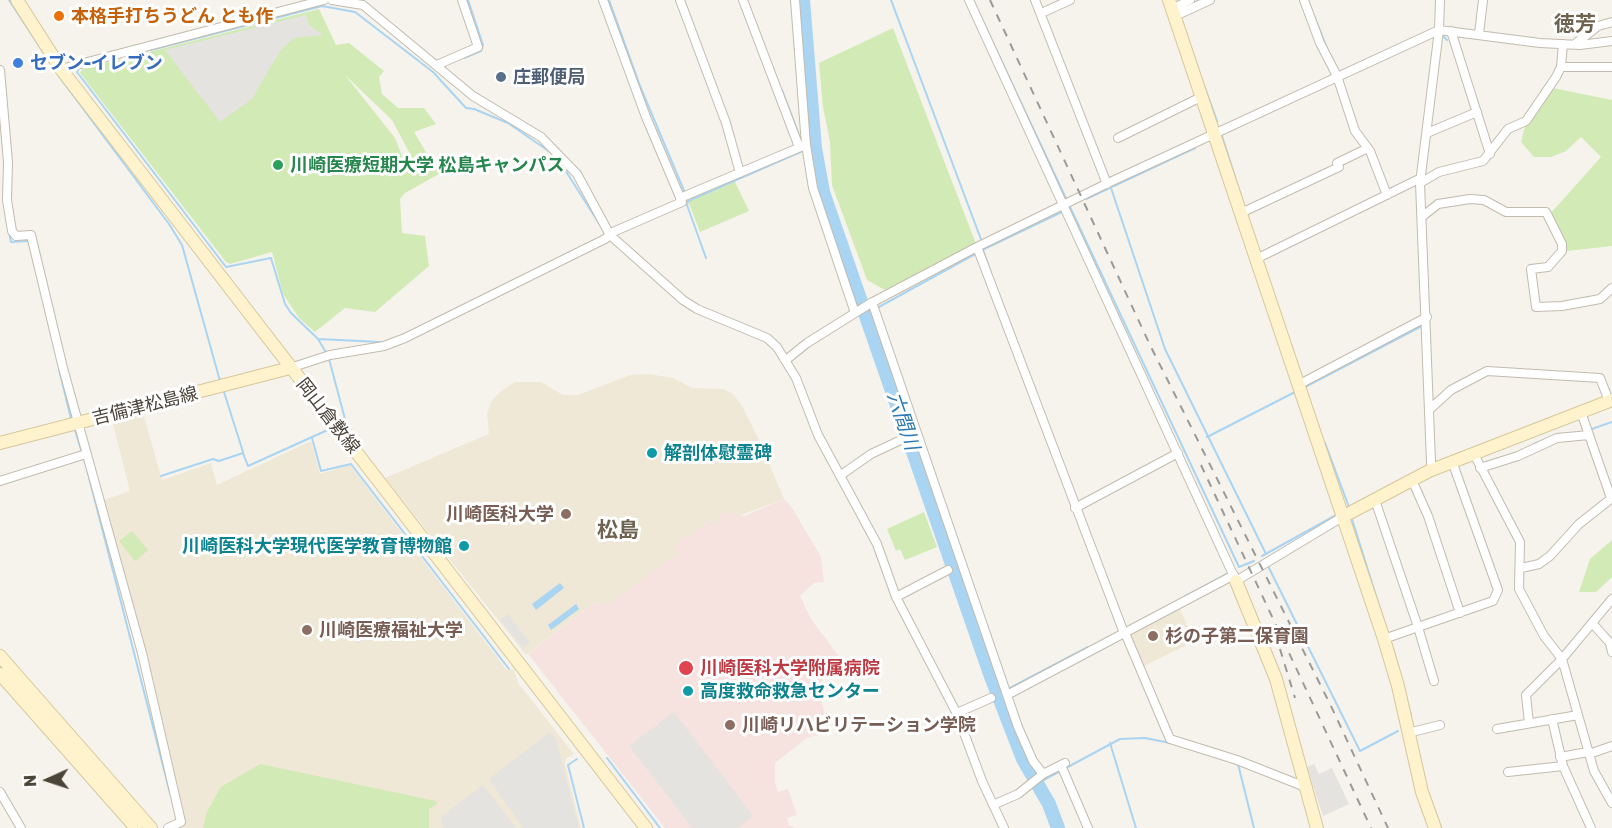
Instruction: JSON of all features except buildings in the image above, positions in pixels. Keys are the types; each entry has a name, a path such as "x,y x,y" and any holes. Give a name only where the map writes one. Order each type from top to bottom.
{"street":[{"name":"岡山倉敷線","path":"17,0 60,69 646,828"},
{"path":"60,69 324,0"},
{"path":"332,0 363,5 473,96 541,137 568,163 588,191 610,235 683,300 697,309 767,338 786,360 796,378 818,435 877,544 896,597 957,713 1004,828"},
{"path":"439,66 478,47 462,0"},
{"path":"290,368 328,356 384,346 405,338 610,235 682,202 684,196 646,117 603,0"},
{"path":"680,0 726,123 740,173"},
{"path":"743,0 804,147"},
{"path":"795,0 804,147 816,200 856,312"},
{"path":"969,0 1067,206 1234,575 1270,660 1308,788 1317,828"},
{"path":"1035,0 1109,182"},
{"path":"1046,11 1070,0"},
{"path":"1175,9 1190,0"},
{"path":"1175,9 1210,0"},
{"path":"1304,0 1320,43 1337,76 1355,131 1368,148 1388,195"},
{"path":"1432,466 1421,180 1439,30 1440,0"},
{"path":"1477,33 1478,0"},
{"path":"1477,33 1483,0"},
{"path":"1175,9 1203,96 1245,212 1300,386 1388,637 1422,792 1435,828"},
{"path":"1575,44 1598,26 1612,22"},
{"path":"786,360 807,343 856,312 873,306 1109,182 1439,30 1563,44 1612,41"},
{"path":"1451,31 1490,154"},
{"path":"1260,258 1439,172 1483,161 1508,129 1526,121 1561,67 1563,44"},
{"path":"1561,67 1612,68"},
{"path":"0,70 8,162 7,201 12,231 16,236 31,236 74,424 142,653 181,822 168,828"},
{"path":"1118,138 1203,96"},
{"path":"1427,133 1477,112"},
{"path":"684,196 804,147"},
{"path":"1245,212 1339,167 1337,163 1368,148"},
{"path":"1423,216 1438,204 1470,199 1484,200 1506,212 1546,212 1562,244 1562,251 1548,267 1532,269 1536,307 1562,306 1600,299 1612,288"},
{"path":"980,248 1125,631 1170,739 1237,760 1308,788"},
{"path":"873,306 1006,692 1033,761 1042,775"},
{"path":"1300,386 1427,317"},
{"name":"吉備津松島線","path":"0,443 290,368"},
{"path":"1006,692 1234,575 1267,562 1346,513 1412,480 1432,466 1454,464 1610,401 1600,378 1487,371 1451,390 1430,409"},
{"path":"1521,568 1539,564 1550,556 1579,524 1612,498 1581,412"},
{"path":"1480,468 1518,456 1557,438 1588,432"},
{"path":"841,476 871,454 903,439"},
{"path":"1077,506 1178,453"},
{"path":"0,481 83,454"},
{"path":"1475,456 1520,542 1519,589 1544,636 1562,659 1593,771 1612,803"},
{"path":"1388,637 1493,601 1498,590 1454,464"},
{"path":"1412,480 1428,516 1460,613"},
{"path":"1375,500 1434,681"},
{"path":"896,597 948,570"},
{"path":"1529,723 1527,695 1610,605"},
{"path":"1593,624 1610,643 1612,652"},
{"path":"0,656 151,828"},
{"path":"0,674 136,828"},
{"path":"957,713 991,698"},
{"path":"1497,729 1578,716"},
{"path":"1552,719 1562,762 1591,828"},
{"path":"1408,734 1440,724"},
{"path":"1509,772 1562,762 1612,746"},
{"path":"993,805 1018,794 1042,775 1063,767 1089,828"},
{"path":"0,792 21,828"}],"shaded area":[{"path":"306,15 309,25 323,35 294,38 280,51 252,99 220,122 165,50"},
{"name":"川崎医科大学","path":"648,374 673,378 692,388 723,389 733,394 742,406 760,442 784,499 714,525 711,520 675,545 680,552 608,605 594,603 526,655 385,478 489,434 487,413 492,401 501,391 515,382 541,382 563,395 578,395 630,375"},
{"name":"川崎医療福祉大学","path":"143,413 162,480 211,463 217,485 311,441 320,474 350,465 507,670 514,669 518,683 574,754 566,759 565,764 581,828 181,828 101,501 130,491 112,420"},
{"name":"川崎医科大学附属病院","path":"784,499 791,506 821,557 824,582 814,583 800,596 811,619 843,662 823,674 820,695 829,732 807,738 775,763 775,783 778,792 788,789 797,815 787,818 789,825 795,828 665,828 528,654 594,603 608,605 679,552 675,545 711,520 714,525 718,523 719,512 744,516"},
{"path":"1179,608 1195,641 1144,666 1130,634"},
{"path":"508,614 530,643 523,648 500,620"},
{"path":"360,618 367,629 370,627 374,632 358,644 354,638"},
{"path":"674,712 753,816 737,828 692,828 629,746"},
{"path":"550,732 556,740 579,828 523,828 489,779"},
{"path":"1314,764 1319,774 1332,768 1349,804 1323,816 1307,767"},
{"path":"483,785 516,828 443,828 441,817"}],"green space":[{"name":"川崎医療短期大学 松島キャンパス","path":"319,9 336,45 349,43 384,71 379,77 382,94 398,108 424,108 436,124 414,132 439,174 405,193 400,199 402,233 425,236 429,266 375,312 345,308 315,332 299,318 283,294 272,252 230,264 226,262 80,73 82,69","holes":["345,75 392,120 417,167 408,171 395,138"]},
{"path":"893,28 976,244 885,290 867,280 832,185 830,142 823,107 819,63"},
{"path":"1553,88 1612,100 1612,246 1567,251 1550,214 1601,157 1581,137 1566,151 1551,157 1534,157 1521,142 1526,123"},
{"path":"734,180 749,211 700,232 688,201"},
{"path":"924,512 937,547 905,560 900,549 896,551 887,529"},
{"path":"132,531 148,550 135,561 119,541"},
{"path":"1612,540 1612,577 1596,592 1579,592 1590,559"},
{"path":"260,764 436,801 437,804 429,809 429,828 203,828 207,812 221,787"}],"water":[{"path":"560,583 564,588 536,610 532,604"},
{"path":"576,604 579,609 551,630 548,625"}],"waterway":[{"path":"9,0 47,58"},
{"path":"464,58 481,51 483,45 468,0"},
{"path":"609,0 640,86 685,193"},
{"name":"六間川","path":"803,0 815,148 823,192 990,674 1023,759 1049,804 1058,828"},
{"path":"891,0 982,242"},
{"path":"1191,4 1200,0"},
{"path":"151,50 322,6 355,12 433,72 466,108 508,123 550,152"},
{"path":"1311,8 1327,48"},
{"path":"978,11 1239,567 1254,561"},
{"path":"1442,35 1447,40"},
{"path":"79,68 77,72 226,267 271,258 285,304 291,313 318,339 327,354"},
{"path":"58,75 169,224 182,245 220,381"},
{"path":"1204,85 1217,121"},
{"path":"782,90 801,140"},
{"path":"1221,133 1244,205"},
{"path":"1086,199 1195,148"},
{"path":"706,258 687,205 688,201 805,150"},
{"path":"560,162 602,228"},
{"path":"1110,185 1165,349 1266,554"},
{"path":"982,250 1064,211"},
{"path":"9,232 11,242 28,241"},
{"path":"983,250 991,273"},
{"path":"877,308 977,253"},
{"path":"1305,387 1420,327"},
{"path":"318,339 380,342"},
{"path":"329,359 345,419 339,423"},
{"path":"59,369 71,419"},
{"path":"1207,437 1297,391"},
{"path":"224,392 243,452"},
{"path":"1589,430 1612,422"},
{"path":"161,476 213,459 219,461 243,453 248,466 332,428"},
{"path":"75,430 82,453"},
{"path":"1534,444 1551,437"},
{"path":"312,438 321,471 351,464 509,669"},
{"path":"1325,443 1349,507"},
{"path":"1439,461 1459,454"},
{"path":"84,458 170,793"},
{"path":"1262,556 1338,514"},
{"path":"1351,516 1388,634"},
{"path":"1268,566 1360,751 1398,731"},
{"path":"1184,597 1229,573"},
{"path":"1008,689 1088,647"},
{"path":"1393,648 1411,715"},
{"path":"1038,783 1120,739 1145,738 1170,743"},
{"path":"1110,743 1136,828"},
{"path":"607,758 660,828"},
{"path":"577,759 568,765 584,828"},
{"path":"1238,764 1254,828"}],"railway":[{"path":"990,0 1150,345 1330,704 1388,828"},
{"path":"1201,465 1371,828"},
{"path":"1280,649 1295,698"}],"place":[{"name":"本格手打ちうどん とも作","path":"59,16"},
{"name":"セブン-イレブン","path":"18,63"},
{"name":"庄郵便局","path":"501,77"},
{"name":"川崎医療短期大学 松島キャンパス","path":"278,165"},
{"name":"解剖体慰霊碑","path":"652,453"},
{"name":"川崎医科大学","path":"566,514"},
{"name":"川崎医科大学現代医学教育博物館","path":"464,546"},
{"name":"川崎医療福祉大学","path":"307,630"},
{"name":"杉の子第二保育園","path":"1153,636"},
{"name":"川崎医科大学附属病院","path":"686,668"},
{"name":"高度救命救急センター","path":"688,691"},
{"name":"川崎リハビリテーション学院","path":"730,725"}],"district":[{"name":"徳芳","path":"1575,24"},
{"name":"松島","path":"618,530"}]}
